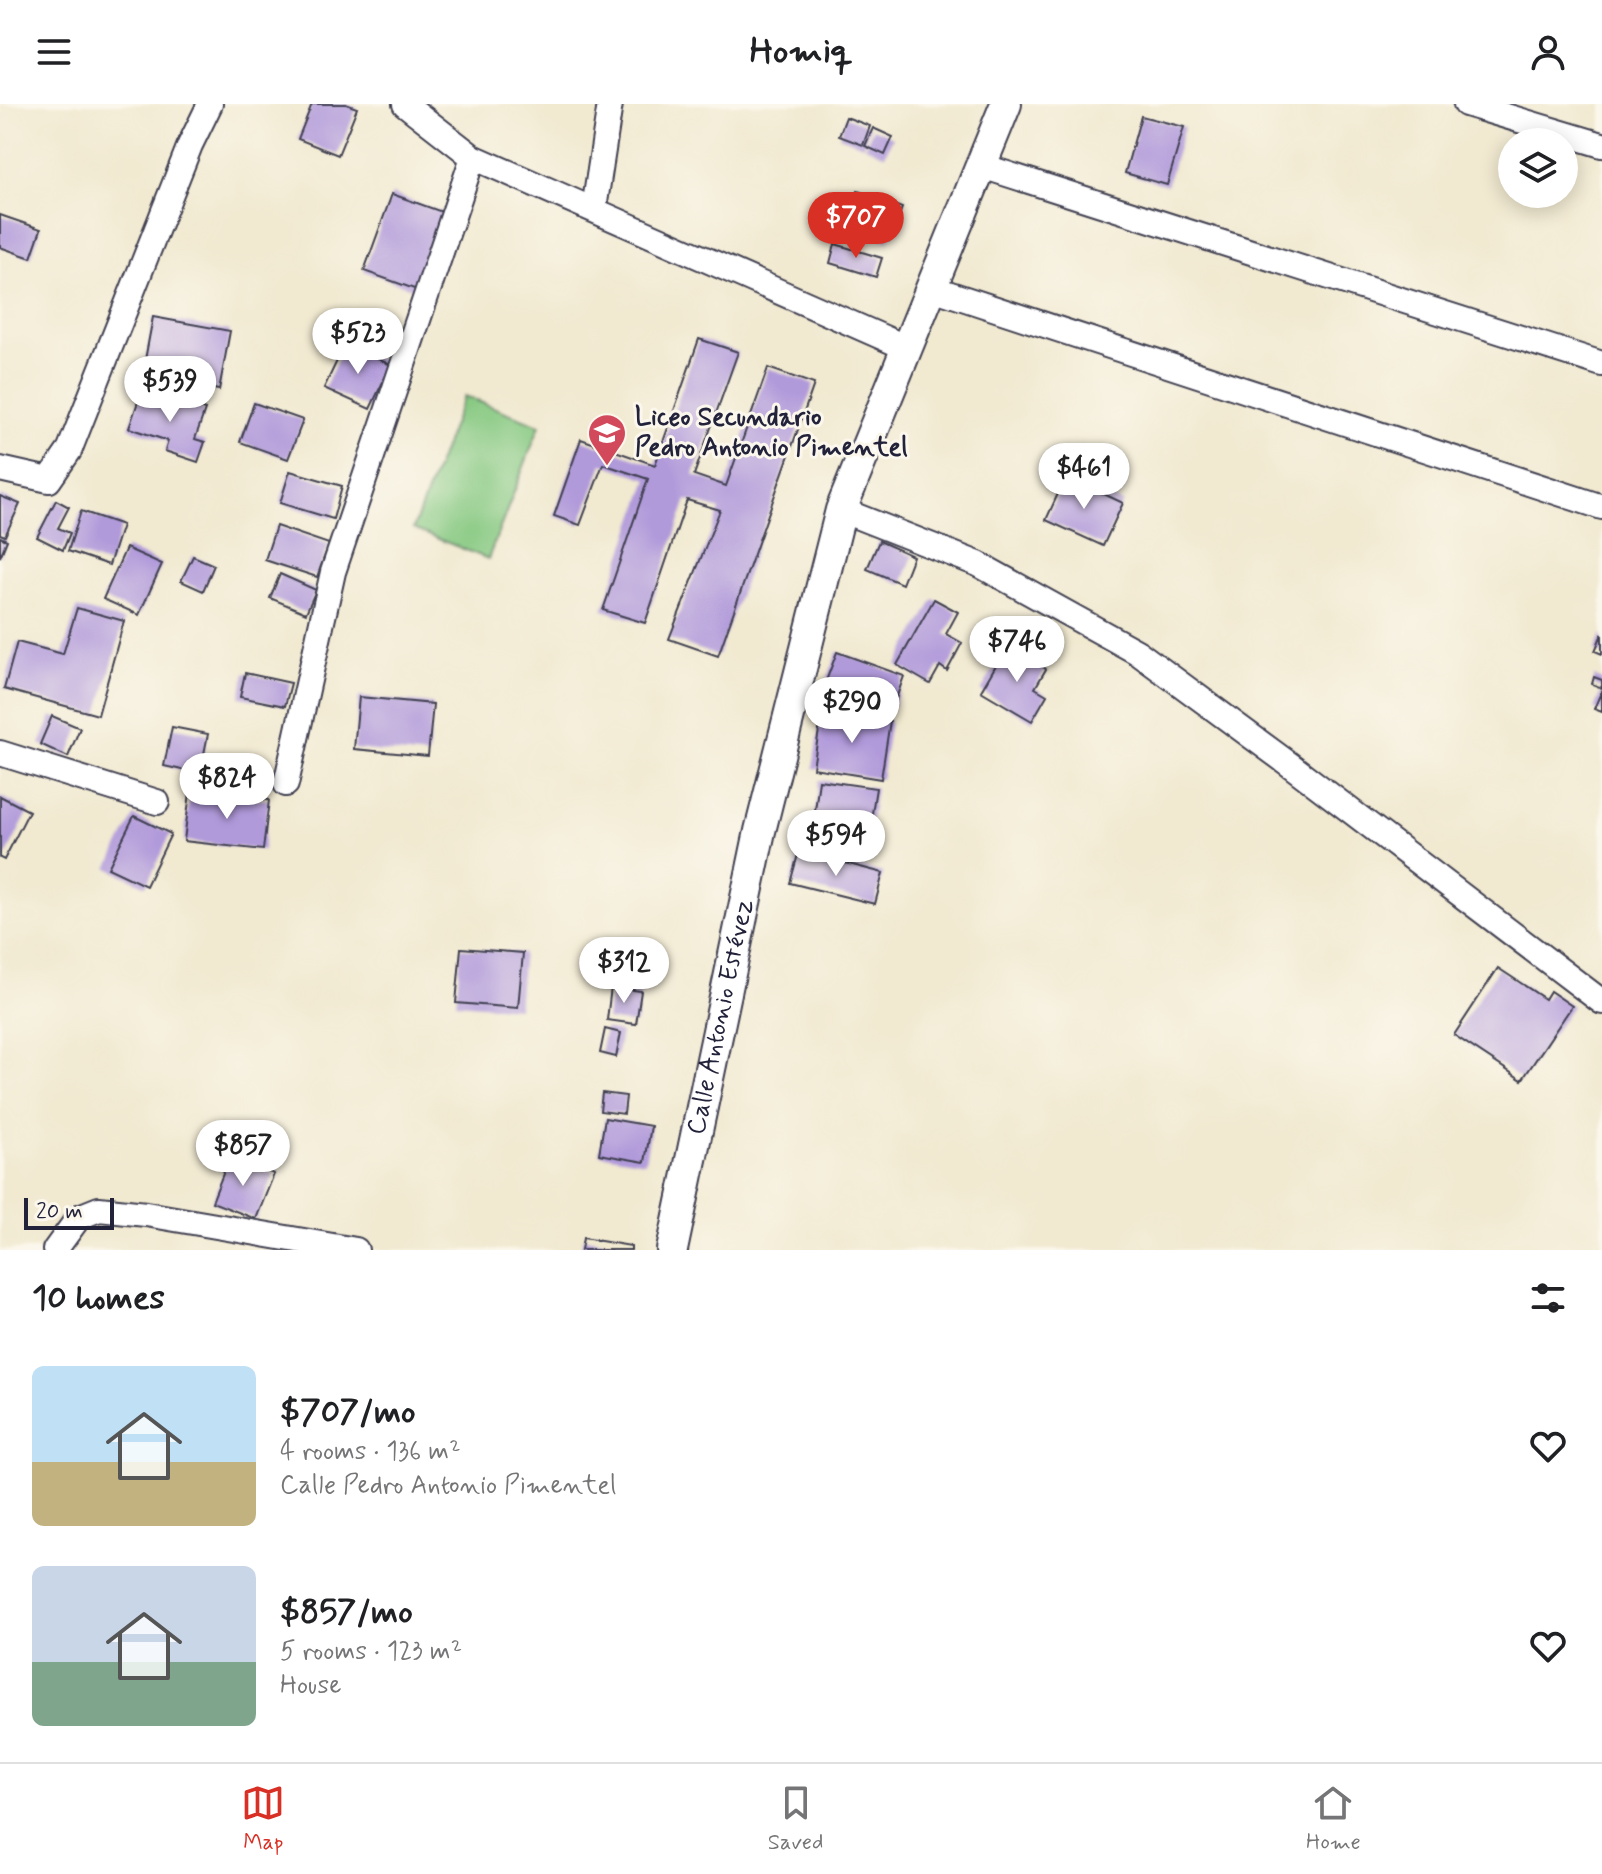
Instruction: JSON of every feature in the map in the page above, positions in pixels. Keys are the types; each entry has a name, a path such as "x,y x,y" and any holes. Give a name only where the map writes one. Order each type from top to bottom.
{"street":[{"path":"0,469 49,480 69,451 190,145 210,104"},
{"path":"405,104 473,157 907,348"},
{"path":"594,209 610,104"},
{"name":"Calle Antonio Estévez","path":"672,1250 760,831 841,510 1006,104"},
{"path":"1466,104 1540,114 1602,145"},
{"path":"286,784 333,572 473,157"},
{"path":"982,166 1602,364"},
{"path":"932,288 1602,507"},
{"path":"841,510 978,564 1137,652 1602,1002"},
{"path":"0,753 157,802"},
{"path":"55,1250 79,1217 99,1209 146,1214 356,1250"}],"green space":[{"path":"464,396 540,425 488,559 413,529"}],"building":[{"path":"312,104 346,104 357,108 338,155 298,139"},
{"path":"1141,116 1184,127 1167,185 1125,173"},
{"path":"846,117 870,126 863,145 839,136"},
{"path":"873,128 893,137 885,155 865,146"},
{"path":"858,191 902,208 889,241 845,225"},
{"path":"392,194 445,213 417,290 364,271"},
{"path":"0,215 41,229 31,258 0,247"},
{"path":"835,244 882,258 876,277 830,263"},
{"path":"153,317 230,331 219,390 142,376"},
{"path":"699,339 738,352 694,475 726,486 768,368 814,384 718,656 669,639 720,510 687,500 645,623 603,610 648,479 603,464 580,525 554,516 581,439 655,465"},
{"path":"345,344 391,365 370,409 324,388"},
{"path":"142,390 205,410 195,439 205,442 198,462 165,451 168,441 129,428"},
{"path":"254,403 303,420 288,459 240,442"},
{"path":"290,471 342,486 333,519 280,503"},
{"path":"1066,476 1123,503 1103,546 1046,520"},
{"path":"0,496 20,504 5,536 0,534"},
{"path":"56,500 69,507 58,528 70,533 63,550 37,537"},
{"path":"81,511 122,525 109,565 68,551"},
{"path":"276,526 329,544 317,577 265,560"},
{"path":"0,537 7,540 0,557"},
{"path":"879,541 913,556 902,584 867,569"},
{"path":"126,548 162,564 139,615 103,599"},
{"path":"193,556 214,565 203,591 181,581"},
{"path":"280,574 316,590 306,613 270,598"},
{"path":"934,599 958,612 946,634 962,643 947,671 940,666 930,684 897,665"},
{"path":"77,608 124,621 98,715 4,689 17,642 63,654"},
{"path":"1602,634 1602,654 1595,651"},
{"path":"1007,646 1046,669 1035,688 1047,695 1032,721 981,691"},
{"path":"837,652 904,676 891,713 823,689"},
{"path":"245,673 291,683 285,706 240,697"},
{"path":"1594,677 1602,680 1602,688 1592,684"},
{"path":"1602,690 1602,712 1594,709"},
{"path":"359,697 433,704 428,756 354,749"},
{"path":"822,711 890,721 881,779 813,768"},
{"path":"52,716 80,728 68,757 40,744"},
{"path":"172,727 208,734 200,774 164,766"},
{"path":"819,780 876,788 870,826 814,818"},
{"path":"190,792 269,800 263,850 184,841"},
{"path":"0,796 29,811 4,860 0,858"},
{"path":"134,816 171,834 146,886 108,868"},
{"path":"799,851 883,873 875,904 790,883"},
{"path":"461,948 523,953 518,1008 456,1003"},
{"path":"1498,968 1545,999 1550,991 1572,1006 1522,1080 1454,1035"},
{"path":"611,987 641,991 636,1024 607,1020"},
{"path":"605,1029 621,1033 616,1057 600,1053"},
{"path":"602,1093 626,1096 624,1114 600,1111"},
{"path":"605,1118 651,1126 645,1162 599,1154"},
{"path":"230,1156 274,1174 256,1219 212,1202"},
{"path":"583,1238 631,1246 631,1250 581,1250"}],"place":[{"name":"Liceo Secundario Pedro Antonio Pimentel","path":"607,467"}]}
